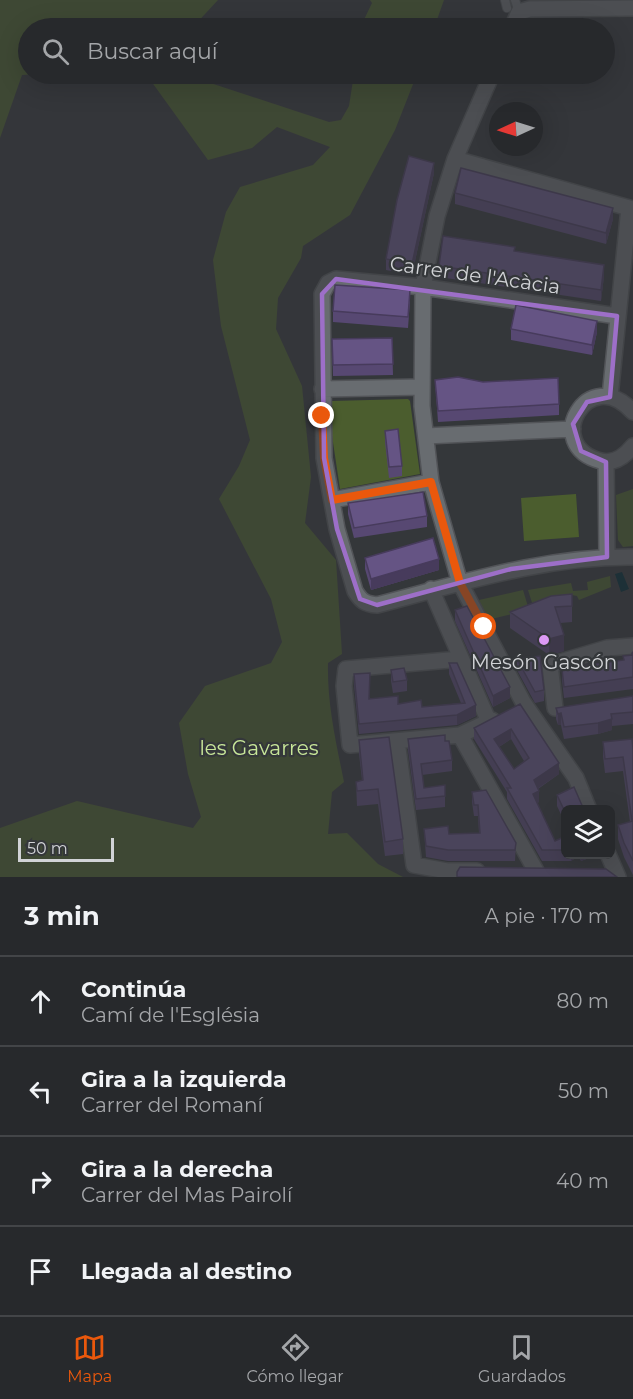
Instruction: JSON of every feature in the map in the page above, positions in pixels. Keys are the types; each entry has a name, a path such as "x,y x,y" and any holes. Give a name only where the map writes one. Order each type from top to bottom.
{"street":[{"path":"512,5 546,8 633,8"},
{"path":"488,84 455,159 437,216 423,287 422,387 431,482 460,583 527,708 576,778 587,805"},
{"path":"455,159 631,208 617,316 610,397"},
{"name":"Carrer de l'Acàcia","path":"322,389 322,294 328,284 336,279 423,287 617,316"},
{"path":"422,387 322,389 324,458 347,564 360,599 367,604 377,605 511,569 607,557 633,557"},
{"path":"633,412 624,402 610,397 597,397 586,402 577,412 573,429 576,444 580,451 589,458 606,462 620,458 633,446"},
{"path":"426,436 573,429"},
{"path":"606,462 607,557"},
{"path":"332,500 431,482"},
{"path":"431,589 489,722"},
{"path":"461,659 346,669 344,686 350,745 460,735 527,708 561,707 550,665 607,648 633,646"},
{"path":"460,735 542,871 514,871"},
{"path":"397,741 414,865 447,874 492,871"}],"highlighted area":[{"path":"336,279 617,316 610,397 587,402 573,424 581,451 606,462 607,557 511,569 377,605 360,599 337,529 324,458 322,294"}],"green space":[{"path":"0,0 218,0 201,18 18,18 19,84 0,138"},
{"path":"370,0 444,0 438,18 365,18 372,3"},
{"name":"les Gavarres","path":"153,84 213,84 329,122 341,120 349,106 352,84 413,84 395,130 350,215 303,246 301,258 278,298 276,329 302,386 311,477 305,523 336,560 342,654 328,663 328,678 333,723 344,782 332,792 328,834 347,833 378,864 403,877 0,877 0,828 77,801 193,828 201,817 188,774 179,723 205,686 271,663 282,642 271,599 219,499 239,466 250,440 221,326 213,260 226,212 240,187 313,165 330,147 277,127 252,148 208,160"},
{"path":"408,399 420,474 340,489 328,409 331,401"},
{"path":"633,489 633,546 623,547 618,540 616,495"},
{"path":"576,494 579,537 524,541 521,498"},
{"path":"610,576 611,587 579,600 577,596 572,595 534,609 528,590 571,583 573,591 588,590 587,582"},
{"path":"523,590 529,610 487,620 479,600"}],"water":[{"path":"622,572 629,589 621,592 615,574"}],"building":[{"path":"409,156 434,163 412,264 386,259 397,200"},
{"path":"461,168 613,208 606,233 455,193"},
{"path":"443,236 515,247 514,251 604,265 601,290 439,266"},
{"path":"335,285 410,290 408,317 333,311"},
{"path":"516,305 597,321 592,345 511,329"},
{"path":"392,338 393,364 333,365 332,339"},
{"path":"458,377 483,382 558,378 559,404 438,411 435,380"},
{"path":"398,429 402,466 389,467 385,431"},
{"path":"423,492 427,516 354,528 348,503"},
{"path":"433,538 439,559 371,579 365,558"},
{"path":"572,594 572,606 555,607 564,635 549,639 510,612 551,596"},
{"path":"467,606 510,687 493,696 455,610"},
{"path":"633,652 633,677 564,687 562,669 624,660 623,656 632,655"},
{"path":"540,656 544,690 535,692 517,659"},
{"path":"449,663 457,663 476,705 457,715 359,724 354,674 370,673 369,699 398,696 398,704 421,700 422,707 465,703"},
{"path":"404,668 407,680 393,682 391,670"},
{"path":"633,696 633,712 611,714 612,719 598,723 564,727 561,713 558,714 556,708"},
{"path":"520,704 559,763 534,780 539,791 533,794 555,841 561,838 561,850 542,850 507,788 511,788 474,728","holes":["511,729 529,758 514,769 494,739"]},
{"path":"445,735 445,741 449,741 452,760 421,764 424,788 445,785 445,796 416,799 408,739"},
{"path":"389,737 403,839 385,842 378,789 357,791 356,782 363,780 359,740"},
{"path":"632,739 633,821 623,757 605,759 603,742"},
{"path":"574,787 582,805 562,805 557,795"},
{"path":"486,790 516,843 515,850 448,850 426,846 424,829 448,826 449,834 480,833 478,805 474,805 472,792"},
{"path":"633,821 633,861 618,825"},
{"path":"460,867 606,869 617,877 457,877"}],"place":[{"name":"Mesón Gascón","path":"544,640"}],"route":[{"path":"322,416 324,458 332,500 431,482 460,583 484,627"}]}
